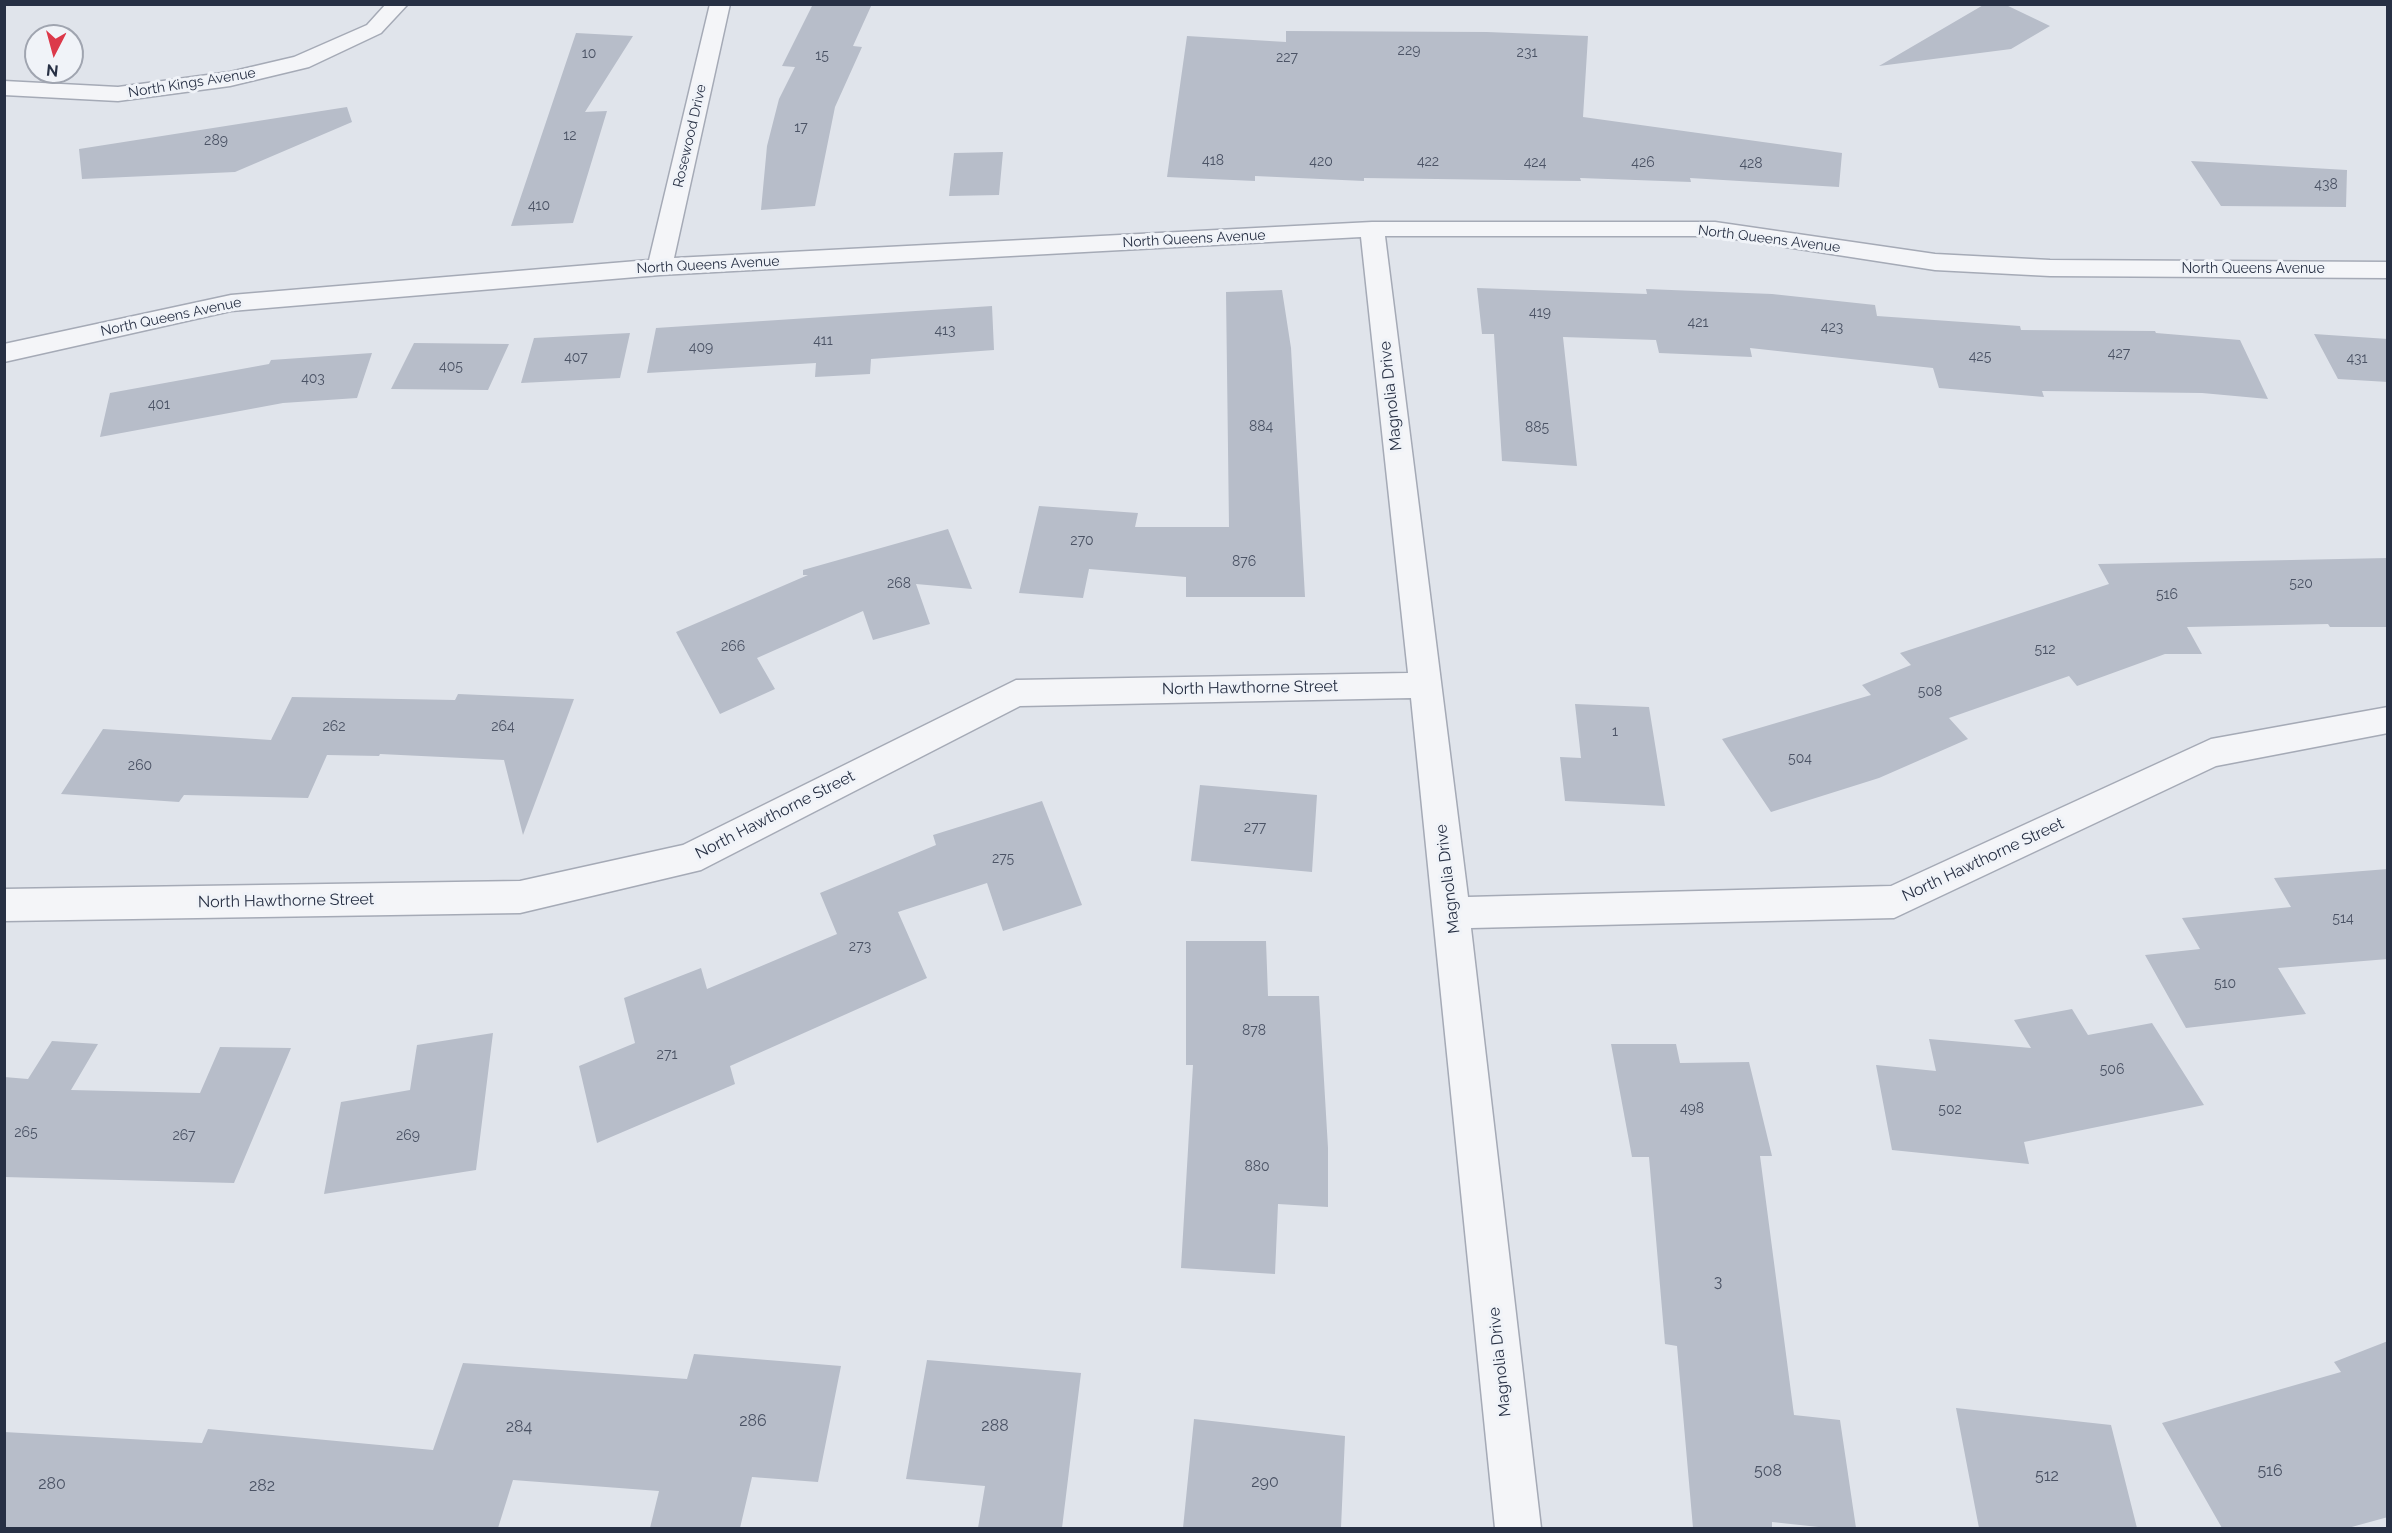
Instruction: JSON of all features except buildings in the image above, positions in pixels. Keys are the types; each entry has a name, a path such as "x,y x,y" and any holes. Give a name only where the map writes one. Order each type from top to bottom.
{"street":[{"name":"North Kings Avenue","path":"4,88 118,94 230,79 301,62 374,29 398,4"},
{"name":"Rosewood Drive","path":"660,267 720,4"},
{"name":"North Queens Avenue","path":"4,353 231,303 660,267 1372,229 1715,229 1935,262 2050,268 2388,270"},
{"name":"Magnolia Drive","path":"1372,229 1452,913 1518,1528"},
{"name":"North Hawthorne Street","path":"4,905 520,897 689,859 1016,693 1424,685"},
{"name":"North Hawthorne Street","path":"1452,913 1894,902 2211,753 2388,720"}]}
